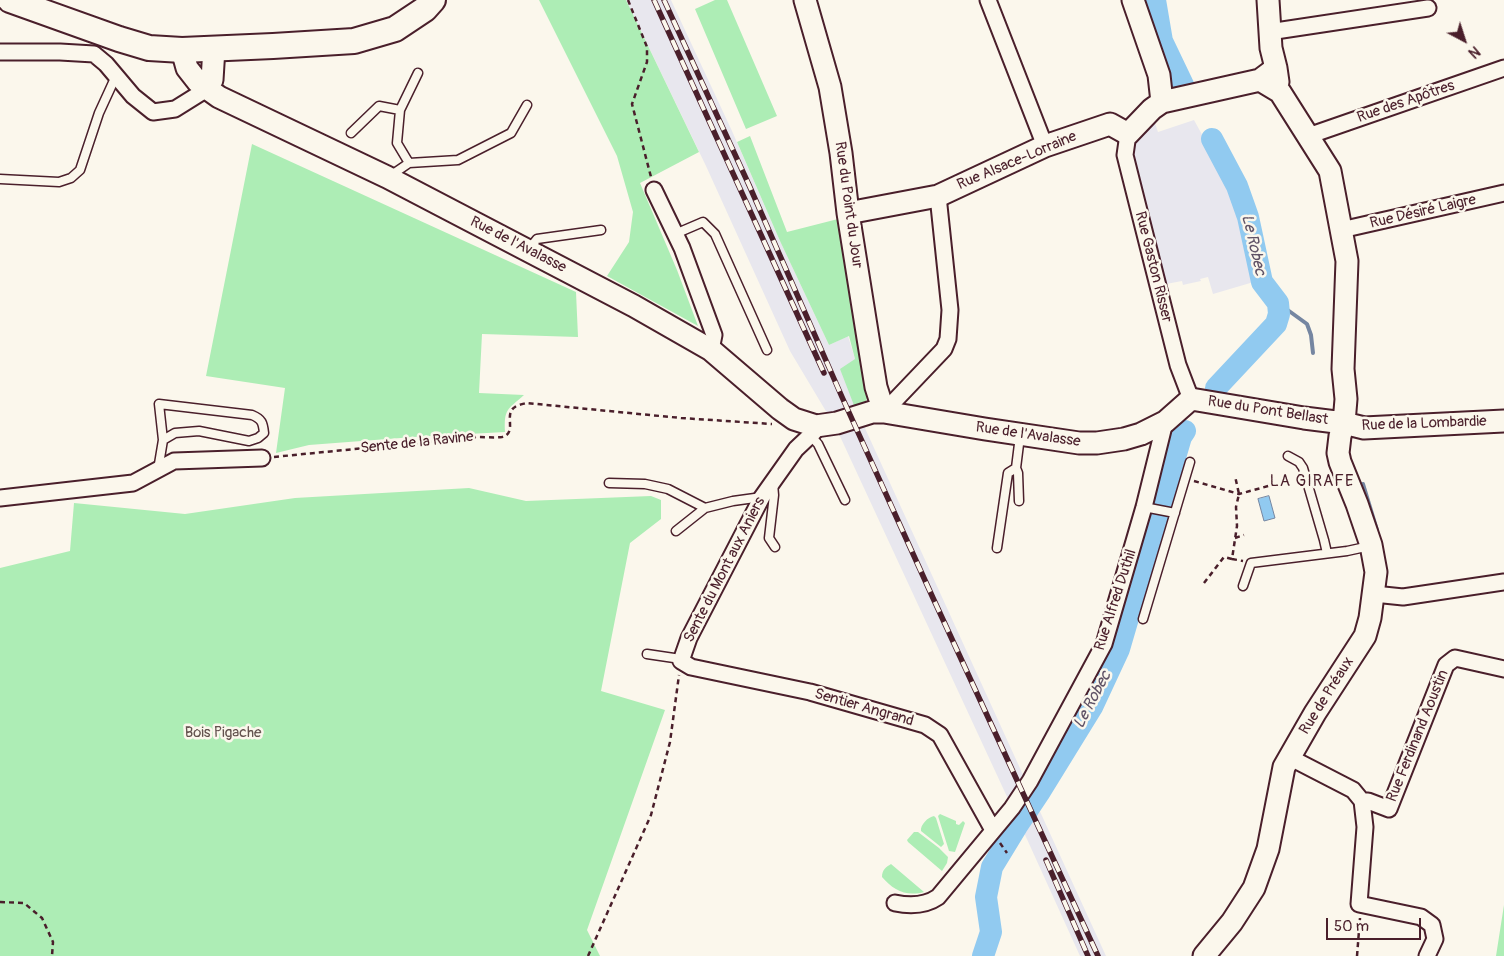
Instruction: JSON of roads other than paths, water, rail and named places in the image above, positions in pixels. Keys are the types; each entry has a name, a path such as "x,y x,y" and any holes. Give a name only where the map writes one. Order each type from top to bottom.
{"main road":[{"path":"10,0 119,40 150,48 182,50 354,41 395,28 425,9 433,0"},
{"name":"Rue du Point du Jour","path":"805,0 830,87 842,153 848,213 876,387 884,412"},
{"path":"1133,0 1159,75 1162,102"},
{"path":"1268,0 1271,48 1268,74 1330,171 1347,261 1343,369 1346,399 1344,423"},
{"path":"205,87 212,80 214,48"},
{"name":"Rue de l'Avalasse","path":"182,50 186,68 198,82 219,97 387,177 634,306 711,350 780,409 814,431 872,412 884,412 1079,443 1097,443 1141,434 1165,422 1191,399"},
{"path":"1128,134 1152,109 1162,102 1268,74"},
{"name":"Rue Alsace-Lorraine","path":"848,213 938,196 1045,146 1110,124 1128,134"},
{"name":"Rue du Pont Bellast","path":"1191,399 1344,423"},
{"name":"Rue de la Lombardie","path":"1344,423 1364,428 1383,428 1504,421"},
{"name":"Rue de Préaux","path":"1204,956 1232,922 1254,888 1268,849 1284,767 1315,713 1365,636 1370,618 1376,572 1371,545 1338,453 1344,423"}],"street":[{"path":"988,0 1045,146"},
{"path":"1269,32 1428,8"},
{"path":"0,52 94,54 106,64 132,96 154,112 175,109 199,94 205,87"},
{"name":"Rue des Apôtres","path":"1308,136 1504,68"},
{"name":"Rue Gaston Risser","path":"1128,134 1125,156 1178,366 1191,399"},
{"path":"654,190 682,248 714,336 711,350"},
{"name":"Rue Désiré Laigre","path":"1341,230 1504,193"},
{"path":"884,412 944,348 948,339 950,310 938,196"},
{"name":"Rue Alfred Duthil","path":"895,903 929,903 938,897 996,836 1030,781 1104,644 1149,508 1165,422"},
{"name":"Sente du Mont aux Aniers","path":"681,661 689,638 762,497 796,449 814,431"},
{"path":"0,498 133,483 174,461 262,458"},
{"path":"1374,594 1403,597 1504,582"},
{"name":"Rue Ferdinand Aoustin","path":"1362,801 1368,801 1389,809 1446,666 1455,658 1504,669"},
{"name":"Sentier Angrand","path":"681,661 692,667 810,692 925,726 940,735 996,836"},
{"path":"1289,757 1352,790 1362,801 1365,827 1359,904 1421,917 1432,925 1435,939 1427,956"}],"lane":[{"path":"409,163 397,143 400,110 418,73"},
{"path":"0,179 59,182 71,178 80,170 99,113 116,76"},
{"path":"351,133 379,106 400,110"},
{"path":"387,177 409,163 458,160 511,133 527,106"},
{"path":"675,234 703,222 714,234 767,350"},
{"path":"528,250 537,239 601,230"},
{"path":"158,470 163,440 159,404 252,415 260,418 263,423 264,433 258,438 249,441 199,431 175,433 163,440"},
{"path":"814,431 818,444 846,500"},
{"path":"1019,500 1018,473 1016,468 1020,434"},
{"path":"1288,456 1299,462 1303,468 1327,553"},
{"path":"1143,620 1190,462"},
{"path":"997,548 1008,473 1016,468"},
{"path":"772,482 774,495 770,538 775,548"},
{"path":"609,483 645,484 668,489 705,508"},
{"path":"676,530 705,508 733,501 762,497"},
{"path":"1149,508 1175,513"},
{"path":"1243,586 1251,563 1371,545"},
{"path":"646,654 674,658 681,661"}],"water":[{"path":"1269,496 1275,518 1264,521 1258,499"}],"waterway":[{"name":"Le Robec","path":"1155,0 1162,41 1184,87"},
{"name":"Le Robec","path":"1212,139 1237,186 1248,217 1262,282 1278,303 1279,314 1276,324 1216,388"},
{"path":"1278,303 1307,324 1311,335 1313,353"},
{"name":"Le Robec","path":"983,956 991,932 986,897 992,867 1092,707 1119,649 1181,437 1185,431"},
{"path":"1363,484 1377,530"}],"railway":[{"path":"654,0 824,373"},
{"path":"664,0 749,185 933,598 1098,956"},
{"path":"1046,860 1088,956"}],"district":[{"name":"LA GIRAFE","path":"1312,482"}],"park label":[{"name":"Bois Pigache","path":"223,733"}]}
